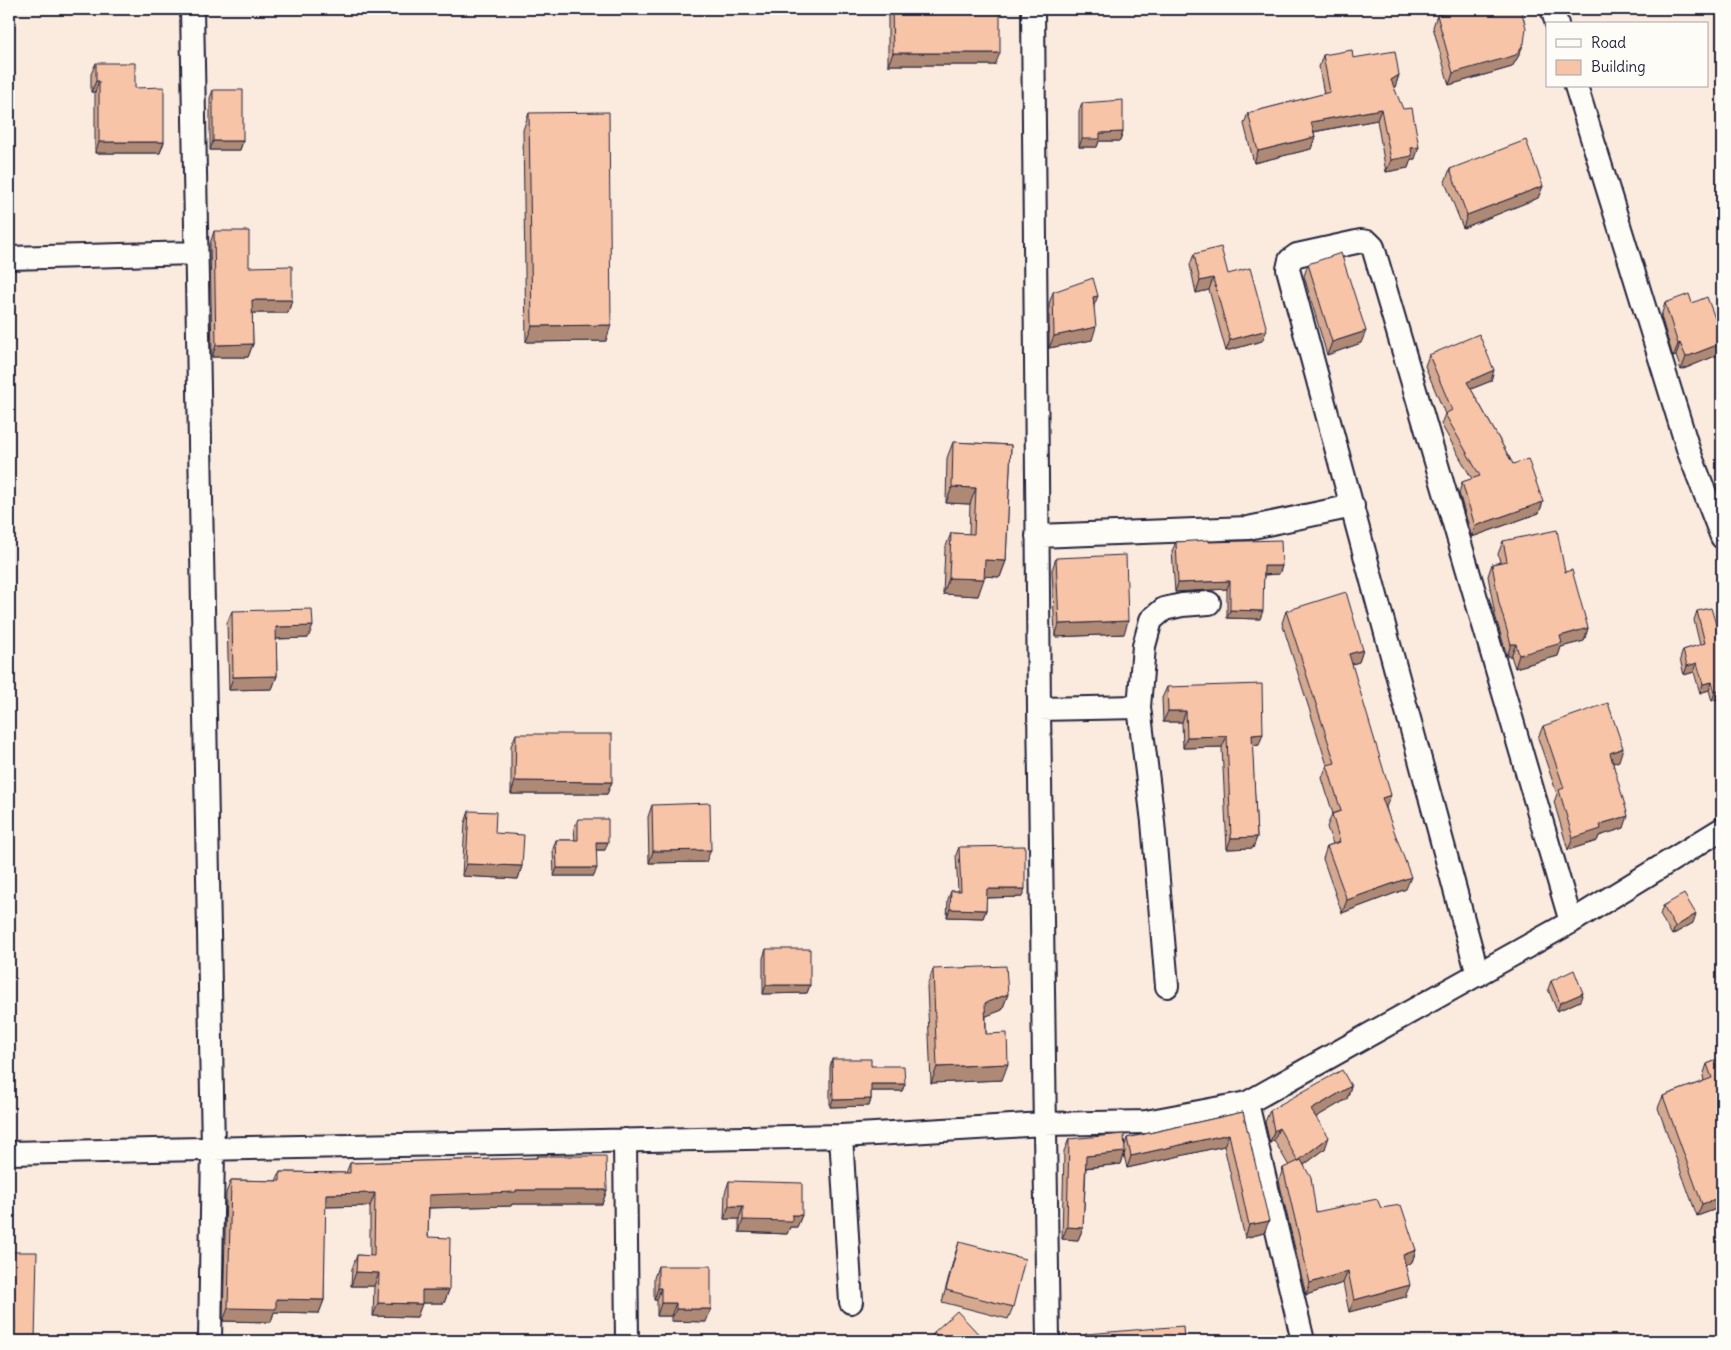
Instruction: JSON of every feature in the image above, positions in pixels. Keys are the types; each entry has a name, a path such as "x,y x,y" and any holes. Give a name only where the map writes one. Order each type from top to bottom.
{"street":[{"path":"192,9 213,1149 210,1341"},
{"path":"1032,9 1048,1341"},
{"path":"1552,9 1556,22"},
{"path":"1577,88 1689,452 1722,536"},
{"path":"1478,975 1288,269 1290,260 1297,255 1361,241 1368,242 1373,247 1571,922"},
{"path":"9,258 196,253"},
{"path":"1037,536 1248,528 1353,506"},
{"path":"1167,986 1153,822 1139,707 1144,646 1151,620 1164,609 1182,605 1209,604"},
{"path":"1039,710 1139,707"},
{"path":"9,1153 841,1136 1044,1124 1146,1122 1247,1103 1571,922 1722,829"},
{"path":"1247,1103 1303,1341"},
{"path":"841,1136 851,1302"},
{"path":"625,1140 627,1341"}],"building":[{"path":"892,9 1000,9 1000,53 893,53"},
{"path":"1458,9 1521,9 1526,28 1524,43 1516,55 1453,73 1437,15"},
{"path":"1352,50 1353,58 1395,51 1399,75 1391,80 1403,109 1412,108 1419,147 1411,148 1412,156 1391,160 1381,109 1311,122 1315,137 1258,151 1248,113 1330,92 1323,55"},
{"path":"96,63 135,63 135,88 164,87 164,142 99,142 99,81 96,81"},
{"path":"213,90 243,90 243,141 213,141"},
{"path":"1123,100 1123,132 1100,133 1100,139 1082,139 1082,103"},
{"path":"609,112 611,325 532,326 529,113"},
{"path":"1526,140 1543,186 1467,215 1450,169"},
{"path":"214,231 249,231 249,267 292,266 292,300 252,300 253,344 216,345"},
{"path":"1221,247 1228,274 1250,268 1267,330 1230,340 1213,278 1200,281 1194,254"},
{"path":"1341,253 1366,331 1332,342 1308,264"},
{"path":"1093,278 1098,296 1093,297 1096,327 1054,336 1053,292"},
{"path":"1689,294 1692,303 1707,297 1722,337 1722,343 1686,357 1680,343 1678,344 1665,303"},
{"path":"1479,334 1494,370 1467,382 1513,464 1528,459 1543,502 1475,526 1462,482 1480,476 1445,414 1452,410 1429,355"},
{"path":"953,442 1011,445 1006,561 985,560 984,579 949,578 951,533 974,534 976,488 952,487"},
{"path":"1557,530 1565,572 1572,570 1588,628 1560,636 1562,643 1519,655 1516,644 1511,644 1499,603 1492,564 1507,561 1503,541"},
{"path":"1209,540 1209,542 1281,540 1282,566 1264,566 1263,611 1230,610 1230,581 1178,583 1176,542"},
{"path":"1126,555 1128,621 1059,624 1056,558"},
{"path":"1346,592 1363,650 1349,654 1391,795 1382,798 1411,877 1347,900 1327,846 1340,842 1332,814 1341,811 1327,765 1335,763 1286,611"},
{"path":"1711,608 1722,644 1722,690 1715,692 1712,682 1703,684 1697,663 1687,666 1683,650 1705,643 1697,611"},
{"path":"312,609 313,626 276,627 277,676 233,677 232,611"},
{"path":"1262,684 1263,734 1252,735 1257,837 1231,838 1227,736 1187,737 1186,711 1168,711 1167,687"},
{"path":"1608,703 1623,748 1610,753 1628,816 1600,824 1601,829 1573,838 1559,790 1564,788 1543,726"},
{"path":"516,734 612,734 612,782 515,781"},
{"path":"710,803 711,850 653,851 652,805"},
{"path":"469,811 496,812 495,833 524,835 522,866 466,864"},
{"path":"578,819 608,819 608,842 596,842 597,868 557,868 556,840 578,840"},
{"path":"1025,846 1025,889 987,889 986,910 950,909 951,891 961,891 959,847"},
{"path":"1684,894 1696,914 1675,927 1663,906"},
{"path":"766,949 810,949 810,985 766,985"},
{"path":"1006,966 1008,994 985,1003 986,1034 1007,1033 1008,1064 937,1067 933,969"},
{"path":"1574,970 1583,993 1560,1003 1551,981"},
{"path":"1722,1058 1722,1197 1702,1204 1663,1096 1712,1078 1707,1064"},
{"path":"832,1059 871,1059 871,1066 904,1066 905,1084 871,1084 871,1099 833,1100"},
{"path":"1342,1070 1351,1086 1311,1110 1329,1137 1298,1161 1279,1128 1274,1131 1270,1110"},
{"path":"1243,1112 1269,1221 1249,1225 1229,1134 1131,1156 1127,1138"},
{"path":"1124,1134 1125,1152 1086,1156 1083,1228 1067,1227 1069,1139"},
{"path":"537,1156 606,1156 607,1190 516,1190 516,1192 429,1195 428,1237 450,1238 449,1290 422,1290 422,1304 378,1303 379,1273 356,1272 357,1255 374,1256 375,1193 326,1194 324,1300 276,1299 276,1309 228,1308 231,1180 280,1181 280,1172 350,1173 350,1163 537,1158"},
{"path":"1301,1160 1311,1178 1316,1212 1377,1199 1381,1208 1401,1205 1416,1250 1403,1255 1410,1285 1354,1300 1348,1271 1310,1283 1283,1168"},
{"path":"729,1181 802,1183 802,1215 792,1215 792,1221 743,1220 743,1206 729,1206"},
{"path":"959,1242 1025,1259 1013,1307 946,1290"},
{"path":"11,1252 37,1252 35,1341 14,1341 15,1322 9,1322"},
{"path":"658,1266 711,1266 711,1309 676,1309 676,1303 661,1303 661,1288 658,1288"},
{"path":"957,1311 985,1341 942,1341 934,1332"},
{"path":"1183,1326 1184,1341 1087,1341 1086,1334"}]}
